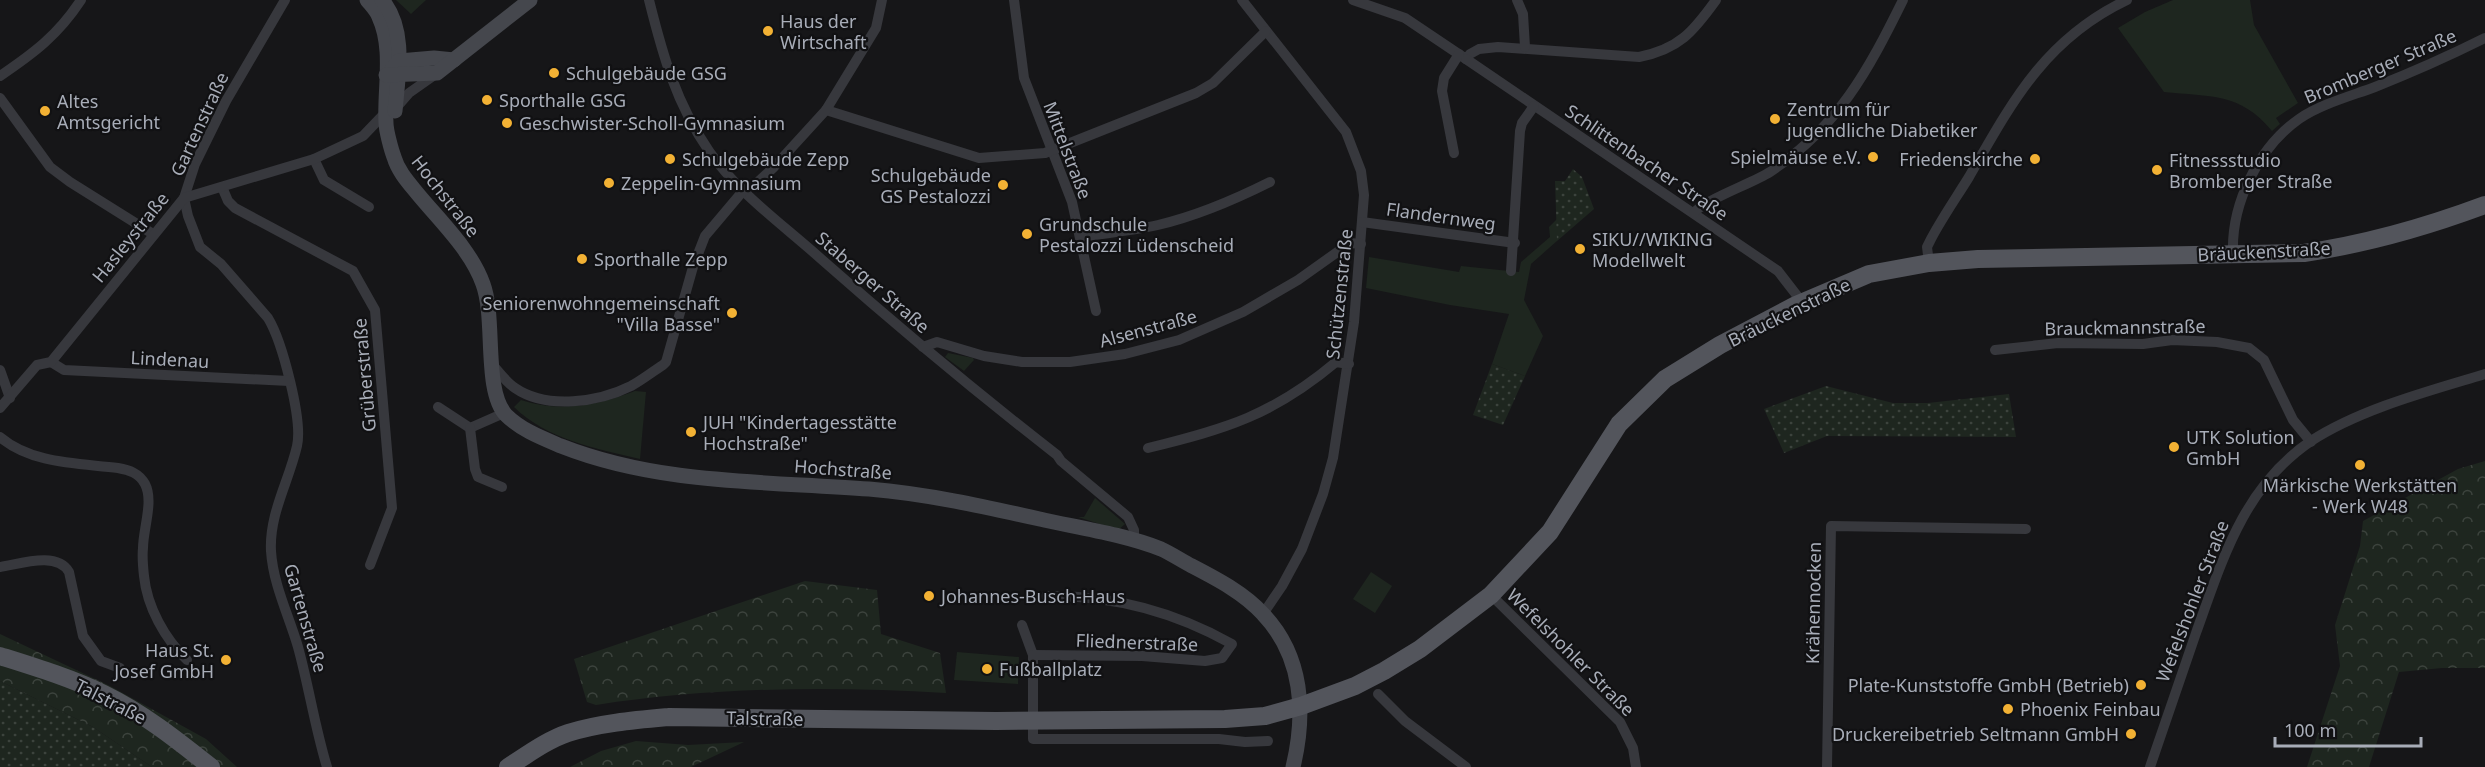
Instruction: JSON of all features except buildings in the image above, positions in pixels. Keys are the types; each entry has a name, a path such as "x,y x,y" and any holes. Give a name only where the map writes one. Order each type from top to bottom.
{"main road":[{"path":"367,0 379,17 386,53 394,70"},
{"path":"382,0 391,15 397,38 394,70"},
{"path":"394,70 436,66 454,60 530,0"},
{"path":"397,38 436,66"},
{"name":"Hochstraße","path":"394,70 391,110 393,155 401,174 476,268 484,285 489,311 495,395 504,413 528,432 602,460 646,470 686,477 868,489 945,498 1161,549 1238,592 1263,614 1277,633 1292,664 1301,706 1293,767"},
{"name":"Bräuckenstraße","path":"1301,706 1354,686 1384,671 1420,649 1491,595 1550,532 1613,433 1651,390 1720,345 1802,302 1869,274 1929,263 1978,259 2304,253 2345,247 2413,230 2485,205"},
{"name":"Talstraße","path":"0,656 45,670 104,694 141,715 211,767"},
{"name":"Talstraße","path":"508,767 536,749 568,734 650,719 1032,721 1225,719 1265,716 1301,706"}],"street":[{"path":"0,76 37,51 58,31 81,0"},
{"name":"Gartenstraße","path":"285,0 226,101 195,164 184,198 200,247 237,282 273,327 289,381 298,436 273,524 271,553 274,573 301,656 327,767"},
{"name":"Staberger Straße","path":"650,0 669,76 710,152 743,191 923,347 1057,455 1061,461 1128,517 1134,530 1134,541"},
{"path":"492,364 514,388 540,398 558,400 609,394 630,386 663,365 666,362 693,267 705,236 743,191 758,182 774,167 826,110 876,27 882,0"},
{"name":"Mittelstraße","path":"1014,0 1024,78 1072,202 1096,311"},
{"name":"Schützenstraße","path":"1242,0 1346,132 1364,181 1361,243 1338,438 1323,494 1289,575 1263,614"},
{"name":"Schlittenbacher Straße","path":"1353,0 1405,18 1463,56 1778,271 1802,302"},
{"path":"1518,0 1523,14 1525,47"},
{"path":"1454,153 1442,91 1444,78 1463,56 1487,47 1525,47 1639,57 1655,54 1678,43 1686,36 1716,0"},
{"path":"1694,213 1709,202 1770,172 1818,135 1863,79 1903,0"},
{"path":"1929,263 1927,247 1931,239 2025,83 2071,36 2109,9 2127,0"},
{"path":"826,110 979,158 1051,151 1196,93 1213,83 1266,31"},
{"name":"Bromberger Straße","path":"2233,254 2234,227 2249,182 2266,152 2283,132 2313,111 2440,60 2485,38"},
{"path":"391,110 436,66"},
{"path":"0,98 50,167 153,234"},
{"path":"1511,271 1515,243 1520,130 1534,106"},
{"name":"Hasleystraße","path":"0,408 37,365 51,362 184,198 314,159 363,136 391,110"},
{"path":"363,136 377,136 391,140"},
{"path":"314,159 324,180 369,207"},
{"path":"1080,237 1181,219 1226,203 1270,182"},
{"name":"Grüberstraße","path":"222,187 228,201 235,208 353,271 375,310 392,508 370,565"},
{"name":"Flandernweg","path":"1362,222 1515,243"},
{"name":"Alsenstraße","path":"923,347 937,342 975,354 1022,362 1070,362 1125,354 1179,340 1211,328 1272,297 1350,243 1361,243"},
{"name":"Brauckmannstraße","path":"1995,350 2058,343 2143,344 2172,340 2217,342 2249,348 2264,360 2293,420 2311,442"},
{"name":"Lindenau","path":"51,362 64,370 289,381"},
{"path":"1148,448 1219,430 1257,415 1304,388 1336,362 1348,364"},
{"path":"0,370 10,398"},
{"name":"Wefelshohler Straße","path":"2150,767 2236,527 2261,489 2283,465 2311,442 2338,427 2381,409 2485,374"},
{"path":"438,407 470,428 478,477 502,486"},
{"path":"470,428 504,413"},
{"path":"0,438 29,455 132,470 139,477 148,493 142,549 147,593 157,621 177,650 187,660"},
{"name":"Krähennocken","path":"1827,767 1831,526 2026,529"},
{"path":"0,567 46,561 64,564 69,572 83,636 101,661 120,668"},
{"name":"Fliednerstraße","path":"1033,655 1142,656 1204,661 1222,658 1232,644 1185,621 1134,605 1068,595 1046,596"},
{"name":"Wefelshohler Straße","path":"1491,595 1620,722 1634,748 1636,767"},
{"path":"1022,625 1033,655 1033,739 1268,741"},
{"path":"1378,694 1405,720 1466,767"}],"green space":[{"path":"396,0 426,0 411,14"},
{"path":"2173,0 2250,0 2254,25 2298,103 2276,118 2280,124 2272,131 2260,118 2236,103 2210,96 2164,92 2118,28 2145,12"},
{"path":"1573,169 1582,177 1594,209 1557,241 1555,181 1565,181"},
{"path":"1558,218 1557,241 1531,264 1524,300 1543,336 1525,376 1492,364 1509,314 1366,288 1369,257 1459,272 1461,266 1519,272 1521,262 1550,237 1549,227"},
{"path":"948,353 974,360 964,371 945,357"},
{"path":"1492,364 1525,376 1503,425 1473,415"},
{"path":"1826,386 1893,403 1928,403 2009,394 2016,437 1827,436 1784,453 1764,409"},
{"path":"635,391 646,392 640,459 557,435 542,428 514,407 521,400 550,406 579,406"},
{"path":"2485,461 2485,668 2442,668 2399,672 2369,767 2307,767 2340,666 2335,625 2360,546 2363,521 2458,469"},
{"path":"1095,498 1125,524 1118,530 1078,517 1084,517"},
{"path":"1371,572 1392,586 1375,613 1353,599"},
{"path":"805,581 877,590 881,634 940,653 946,693 859,689 727,691 596,705 587,702 574,659"},
{"path":"0,634 110,686 206,739 237,767 152,767 93,727 0,681"},
{"name":"Fußballplatz","path":"957,652 1019,657 1018,684 954,680"},
{"path":"0,681 93,727 152,767 0,767"},
{"path":"636,741 688,745 744,742 691,767 570,767 601,751"}],"place":[{"name":"Haus der Wirtschaft","path":"768,31"},
{"name":"Schulgebäude GSG","path":"554,73"},
{"name":"Sporthalle GSG","path":"487,100"},
{"name":"Altes Amtsgericht","path":"45,111"},
{"name":"Zentrum für jugendliche Diabetiker","path":"1775,119"},
{"name":"Geschwister-Scholl-Gymnasium","path":"507,123"},
{"name":"Spielmäuse e.V.","path":"1873,157"},
{"name":"Schulgebäude Zepp","path":"670,159"},
{"name":"Friedenskirche","path":"2035,159"},
{"name":"Fitnessstudio Bromberger Straße","path":"2157,170"},
{"name":"Zeppelin-Gymnasium","path":"609,183"},
{"name":"Schulgebäude GS Pestalozzi","path":"1003,185"},
{"name":"Grundschule Pestalozzi Lüdenscheid","path":"1027,234"},
{"name":"SIKU//WIKING Modellwelt","path":"1580,249"},
{"name":"Sporthalle Zepp","path":"582,259"},
{"name":"Seniorenwohngemeinschaft \"Villa Basse\"","path":"732,313"},
{"name":"JUH \"Kindertagesstätte Hochstraße\"","path":"691,432"},
{"name":"UTK Solution GmbH","path":"2174,447"},
{"name":"Märkische Werkstätten - Werk W48","path":"2360,465"},
{"name":"Johannes-Busch-Haus","path":"929,596"},
{"name":"Haus St. Josef GmbH","path":"226,660"},
{"name":"Fußballplatz","path":"987,669"},
{"name":"Plate-Kunststoffe GmbH (Betrieb)","path":"2141,685"},
{"name":"Phoenix Feinbau","path":"2008,709"},
{"name":"Druckereibetrieb Seltmann GmbH","path":"2131,734"}]}
